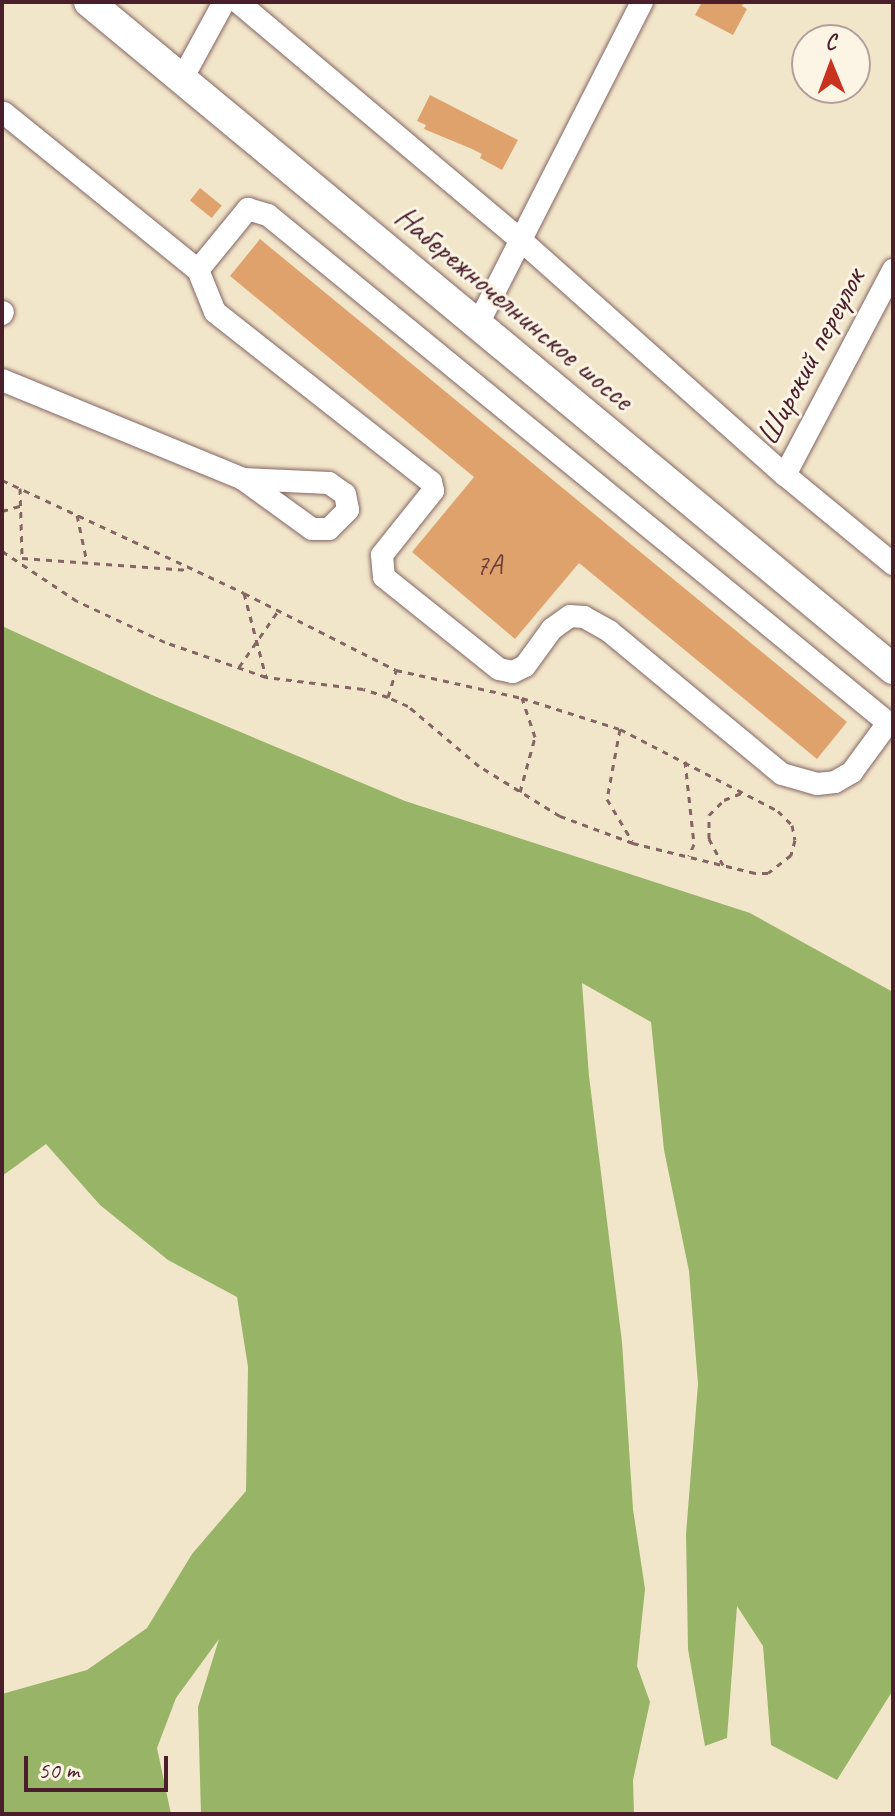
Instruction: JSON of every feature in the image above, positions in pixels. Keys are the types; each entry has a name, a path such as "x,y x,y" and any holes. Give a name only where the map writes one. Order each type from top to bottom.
{"main road":[{"name":"Набережночелнинское шоссе","path":"89,2 893,669"}],"street":[{"path":"182,79 224,2"},
{"path":"238,2 522,241 785,475 893,564"},
{"path":"478,324 642,2"},
{"path":"3,114 198,270 215,312 431,482 433,491 382,555 384,577 499,669 513,672 525,666 552,629 570,616 584,617 609,631 782,774 817,784 835,782 852,772 890,725 268,215 248,209 198,270"},
{"name":"Широкий переулок","path":"785,475 893,270"},
{"path":"2,380 243,479"}],"path":[{"path":"2,480 244,593 396,670 522,698 620,729 778,811 792,825 795,840 791,855 768,873 633,843 560,816 479,766 408,706 363,689 266,677 165,642 77,601 2,551"},
{"path":"19,565 22,558 20,488"},
{"path":"2,511 20,506"},
{"path":"77,515 87,562"},
{"path":"22,558 195,570"},
{"path":"244,593 266,677"},
{"path":"238,668 278,611"},
{"path":"388,697 396,670"},
{"path":"520,792 535,737 522,698"},
{"path":"620,729 607,799 633,843"},
{"path":"685,761 694,844 689,856"},
{"path":"723,865 709,839 709,815 724,800 744,792"}],"green space":[{"path":"2,626 152,695 405,801 750,913 893,992 893,1690 837,1780 771,1745 763,1646 737,1606 727,1738 705,1746 688,1649 686,1534 698,1384 689,1271 664,1150 651,1022 582,983 589,1076 622,1342 633,1509 645,1589 637,1666 650,1702 633,1780 634,1814 201,1814 198,1707 219,1639 176,1698 157,1748 171,1814 2,1814 2,1694 87,1670 147,1628 192,1554 246,1491 248,1367 237,1297 168,1260 100,1205 46,1144 2,1176"}],"building":[{"path":"744,2 742,6 747,9 733,35 695,15 701,4"},
{"path":"430,95 518,140 502,170 480,158 482,154 424,129 426,125 417,121"},
{"path":"200,188 222,206 212,218 190,200"},
{"path":"260,239 847,722 817,759 579,563 515,639 412,552 474,477 230,276"}]}
